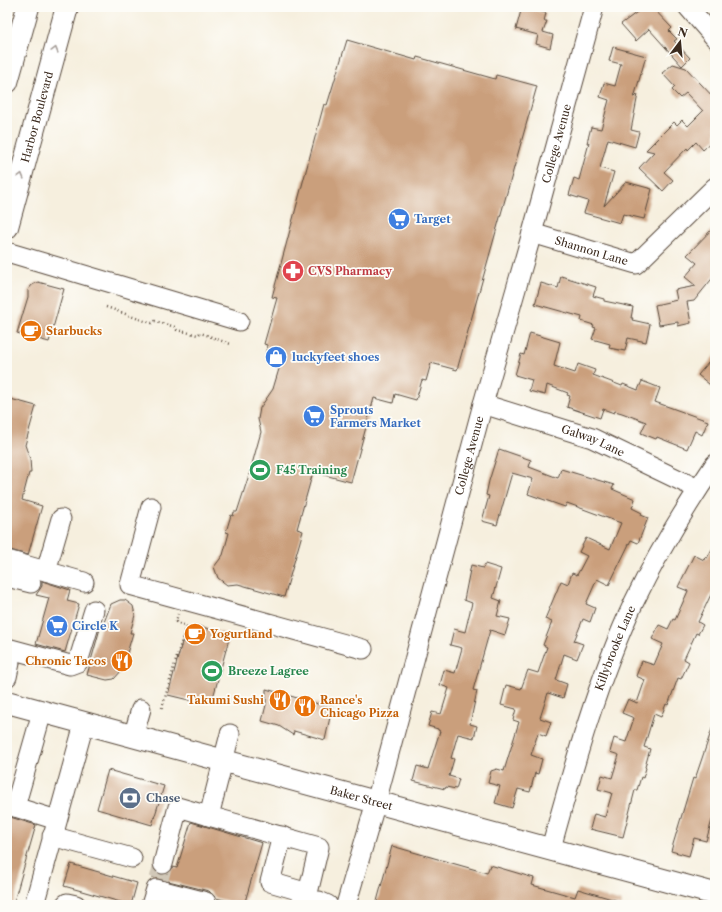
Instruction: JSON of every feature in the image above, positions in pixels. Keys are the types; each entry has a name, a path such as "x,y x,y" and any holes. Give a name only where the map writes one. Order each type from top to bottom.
{"main road":[{"path":"7,82 12,42 28,7"},
{"name":"Harbor Boulevard","path":"7,227 67,7"},
{"name":"Baker Street","path":"7,702 84,724 551,848 715,894"}],"street":[{"name":"College Avenue","path":"346,905 376,802 483,404 594,7"},
{"path":"688,7 715,38"},
{"name":"Shannon Lane","path":"532,233 636,264 715,187"},
{"path":"7,252 239,321"},
{"name":"Galway Lane","path":"483,404 592,438 698,489"},
{"name":"Killybrooke Lane","path":"551,848 578,751 610,660 635,602 664,547 698,489 715,464"},
{"path":"151,507 130,585 363,649"},
{"path":"46,571 61,518"},
{"path":"7,560 84,582"},
{"path":"7,577 31,583"},
{"path":"8,663 70,665 78,662 94,610"},
{"path":"133,737 141,709"},
{"path":"42,712 11,806 54,828 132,858"},
{"path":"34,905 54,828 84,724"},
{"path":"209,816 230,734"},
{"path":"205,905 206,902 157,884 178,807 282,836"},
{"path":"318,905 319,901 328,905"},
{"path":"65,905 67,902 76,905"}],"path":[{"path":"106,307 125,312 137,320 152,323 155,321 175,327 176,330 198,335 200,333 231,344"},
{"path":"162,708 186,626 176,622 178,611"}],"building":[{"path":"522,7 546,13 544,21 547,21 543,32 553,35 550,48 536,44 538,35 516,29"},
{"path":"644,7 652,7 672,28 669,31 677,39 674,41 690,58 682,66 649,29 636,41 621,24"},
{"name":"Target","path":"347,40 416,60 417,57 495,79 496,75 537,86 457,370 431,363 426,381 422,380 416,400 395,394 393,403 374,398 351,482 313,472 297,529 303,531 284,597 238,584 227,585 218,578 214,567 223,555 229,533 226,532 231,515 233,516 234,512 237,512 249,475 261,432 258,419 260,408 273,389 279,369 268,360 266,352 267,345 264,344 277,298 272,297 324,104 327,105"},
{"path":"613,47 646,56 634,98 638,94 631,130 639,132 635,147 608,139 600,168 614,172 604,206 626,182 652,189 644,219 623,214 620,223 584,213 588,201 569,195 574,178 579,180 589,143 587,143 591,127 601,129 609,100 600,97 604,83 615,86 621,64 609,61"},
{"path":"673,64 686,68 715,99 715,139 703,150 696,142 688,150 687,148 664,172 673,180 663,191 639,168 654,152 646,150 674,122 677,125 682,120 688,126 703,111 686,93 680,98 672,90 675,87 662,73"},
{"path":"715,226 715,275 694,301 687,302 691,323 678,326 678,322 659,325 655,305 677,300 675,290 696,286 685,277 697,263 687,255"},
{"path":"561,276 596,287 593,296 604,299 604,301 633,307 632,320 650,324 646,342 628,338 625,351 609,348 610,344 592,339 596,328 593,327 594,325 581,321 582,317 535,304 541,283 558,288"},
{"path":"38,282 64,289 49,342 17,333 28,297 28,290 32,285"},
{"path":"530,333 560,342 554,366 575,373 578,364 595,370 593,375 622,386 623,384 638,390 642,381 660,388 655,402 708,421 702,435 695,431 687,449 657,437 656,439 641,433 646,422 622,413 615,411 614,413 603,409 600,418 567,407 570,396 567,395 568,393 547,385 545,395 529,391 532,380 515,375 521,354 524,355"},
{"path":"715,355 715,389 698,375"},
{"path":"7,398 36,406 25,445 30,459 31,473 29,473 22,500 42,506 28,555 7,549"},
{"path":"499,449 531,460 529,467 558,478 561,469 614,485 612,489 635,499 632,508 648,518 638,543 631,540 609,585 597,579 586,604 595,608 590,622 583,619 574,641 583,644 577,659 564,654 556,680 567,684 563,698 548,693 540,718 551,722 546,736 538,733 531,755 542,759 538,774 535,773 530,792 518,789 512,808 495,803 500,786 488,783 491,771 497,769 504,771 519,722 513,720 516,709 501,705 506,685 521,689 528,670 538,673 547,647 543,645 552,622 545,619 561,581 568,584 572,573 577,575 587,556 579,552 586,538 610,549 621,523 567,503 565,507 528,494 533,479 512,473 497,525 482,521 489,496 486,495 489,481"},
{"path":"715,544 715,586 698,622 703,625 698,634 696,633 684,659 689,662 681,679 678,678 668,705 666,704 661,717 654,714 644,747 650,749 646,768 643,778 641,777 637,790 635,790 623,837 590,829 594,814 605,817 612,793 598,789 602,775 612,778 619,755 610,752 614,738 626,742 634,718 622,713 628,699 637,703 645,680 636,676 642,661 654,665 663,644 652,639 659,625 668,629 673,619 675,620 688,591 678,587 694,555 704,560 705,557 707,558"},
{"path":"485,564 501,569 493,598 501,601 497,616 510,619 505,635 490,630 473,690 477,691 470,724 477,726 474,738 458,734 451,758 454,759 449,776 459,779 456,789 446,787 445,789 413,781 417,766 428,769 440,731 428,726 432,712 441,714 449,688 440,685 444,670 455,673 462,648 450,645 454,629 465,632 472,603 464,600 471,565 483,568"},
{"name":"Circle K","path":"42,581 70,590 67,601 79,604 65,652 36,644 49,598 36,595 42,586"},
{"path":"120,600 125,600 133,606 135,615 130,633 133,633 122,670 114,679 107,680 87,675 101,625 103,625 111,604"},
{"path":"195,625 230,635 214,694 208,700 201,703 168,695 185,631"},
{"path":"266,689 332,708 325,740 294,731 293,735 279,726 262,721 266,705"},
{"path":"713,726 715,726 715,821 712,820 706,841 694,838 689,856 671,851 693,778 695,779"},
{"name":"Chase","path":"108,770 164,786 152,825 97,809"},
{"path":"7,816 36,825 13,905 7,905"},
{"path":"191,822 262,843 244,905 216,898 209,891 152,877 154,870 160,874 166,875 173,867 177,868"},
{"path":"392,846 487,873 490,865 534,878 532,885 575,897 578,889 622,902 621,905 541,905 527,901 526,905 376,905"},
{"path":"71,864 137,883 131,905 64,886"}],"tunnel":[{"path":"159,879 163,864"}],"place":[{"name":"Target","path":"399,219"},
{"name":"CVS Pharmacy","path":"293,271"},
{"name":"Starbucks","path":"31,331"},
{"name":"luckyfeet shoes","path":"276,357"},
{"name":"Sprouts Farmers Market","path":"314,416"},
{"name":"F45 Training","path":"260,470"},
{"name":"Circle K","path":"57,626"},
{"name":"Yogurtland","path":"195,634"},
{"name":"Chronic Tacos","path":"122,661"},
{"name":"Breeze Lagree","path":"212,671"},
{"name":"Takumi Sushi","path":"280,700"},
{"name":"Rance's Chicago Pizza","path":"305,706"},
{"name":"Chase","path":"130,798"}]}
